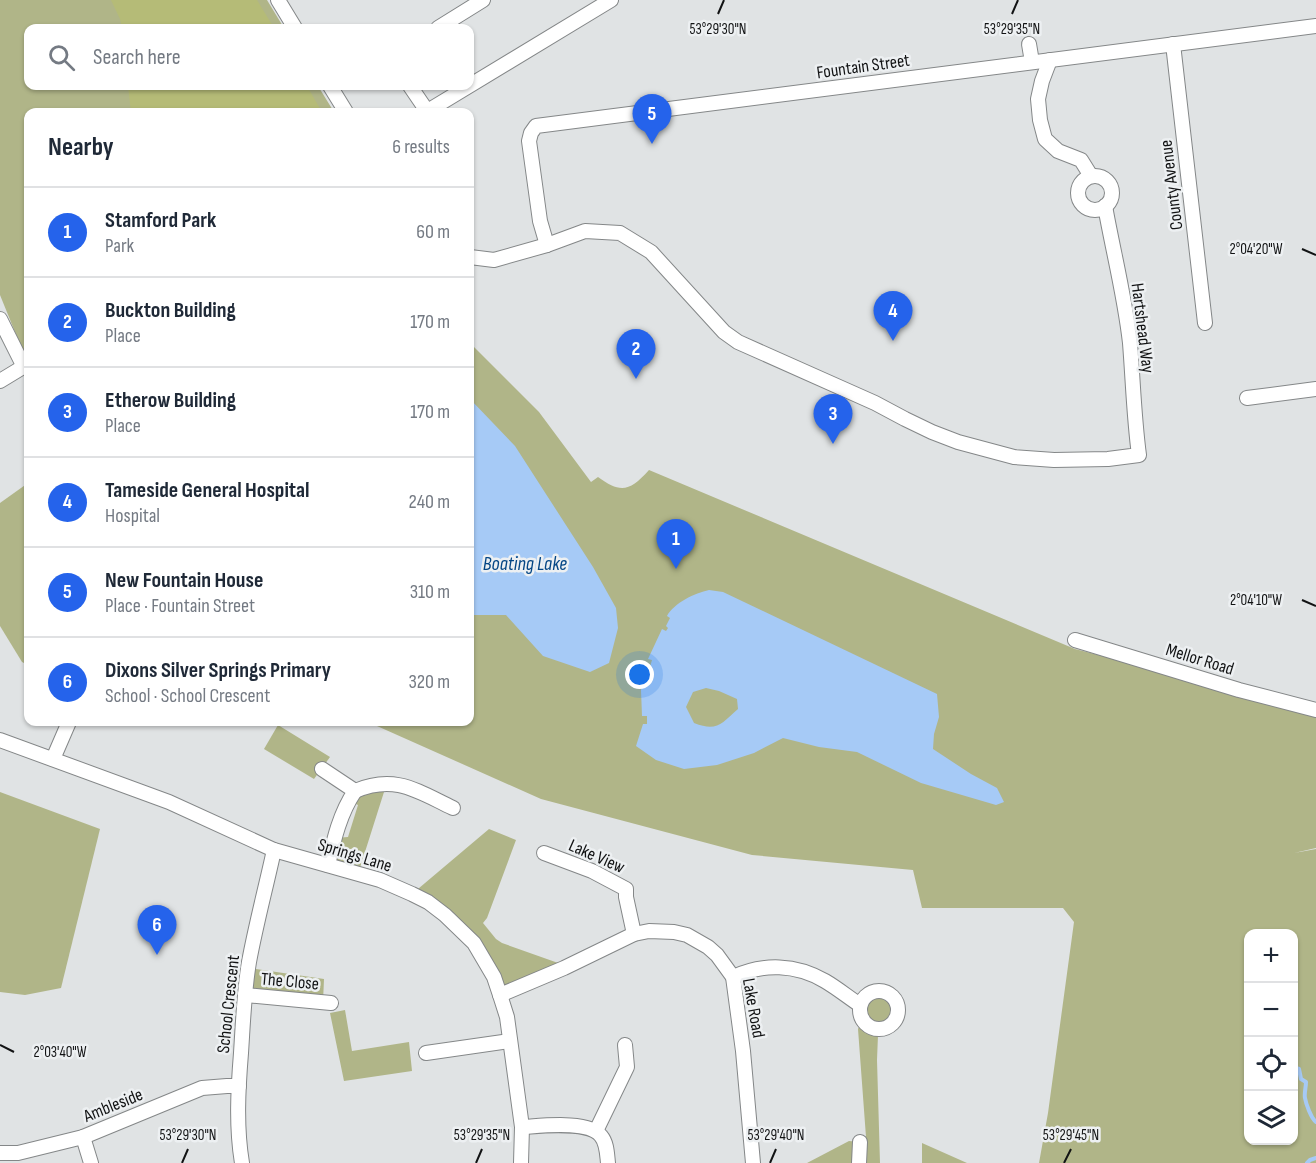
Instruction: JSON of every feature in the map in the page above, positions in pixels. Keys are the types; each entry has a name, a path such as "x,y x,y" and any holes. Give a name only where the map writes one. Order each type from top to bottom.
{"street":[{"path":"278,0 293,24"},
{"path":"444,24 483,0"},
{"path":"474,83 611,0"},
{"name":"Fountain Street","path":"547,245 540,221 529,141 536,126 1316,26"},
{"path":"1029,44 1032,62"},
{"name":"County Avenue","path":"1173,44 1205,323"},
{"path":"1050,60 1038,99 1045,139 1058,151 1081,160 1091,176"},
{"path":"332,90 344,108"},
{"path":"412,90 424,108"},
{"path":"433,108 462,90"},
{"path":"1091,176 1102,177 1110,185 1111,196 1105,206 1091,209 1086,207 1079,198 1079,187 1091,176"},
{"name":"Hartshead Way","path":"547,245 585,231 620,233 651,252 724,332 738,342 958,442 1014,457 1054,460 1108,459 1139,455 1134,417 1130,344 1105,206"},
{"path":"474,258 494,260 547,245"},
{"path":"0,319 24,361"},
{"path":"0,381 24,366"},
{"path":"1247,398 1316,389"},
{"name":"Mellor Road","path":"1075,640 1239,690 1316,710"},
{"path":"53,759 67,726"},
{"name":"Springs Lane","path":"0,740 169,802 274,850 380,880 428,902 459,927 474,943 494,976 507,1017 522,1127 522,1163"},
{"path":"322,769 355,790"},
{"path":"328,865 345,804 355,790 377,783 404,785 453,808"},
{"name":"School Crescent","path":"242,1163 238,1124 238,1086 245,995 255,933 274,850"},
{"name":"Lake View","path":"544,853 592,871 626,889 634,934"},
{"name":"Lake Road","path":"500,995 564,968 634,934 649,931 674,932 687,935 708,947 733,977 743,1051 753,1163"},
{"path":"733,977 762,968 787,967 825,981 860,1005"},
{"name":"The Close","path":"245,995 331,1003"},
{"path":"426,1053 510,1041"},
{"path":"596,1131 627,1067 625,1045"},
{"name":"Ambleside","path":"0,1152 18,1153 83,1137 202,1088 238,1086"},
{"path":"522,1127 579,1126 596,1131 602,1137 607,1149 608,1163"},
{"path":"83,1137 91,1163"},
{"path":"859,1163 860,1142"}],"green space":[{"path":"0,0 267,0 282,24 24,24 24,90 320,90 332,108 24,108 24,354 0,295"},
{"path":"111,0 257,0 272,24 121,24"},
{"path":"128,90 309,90 320,108 131,108"},
{"path":"474,347 539,412 591,482 598,477 613,486 625,488 631,486 649,470 1075,649 1316,711 1316,848 1294,853 1316,849 1316,1163 1039,1163 1074,922 1063,908 922,908 913,870 752,855 541,799 377,726 474,726"},
{"path":"24,486 24,663 0,626 0,503"},
{"path":"277,726 280,726 330,757 314,779 264,749"},
{"path":"388,784 358,874 328,865 335,838 348,837 358,805 348,800"},
{"path":"0,792 100,829 61,988 25,995 0,992"},
{"path":"489,829 516,840 487,918 483,923 502,943 561,964 500,995 485,961 412,894"},
{"path":"249,965 256,969 324,979 323,1002 245,995"},
{"path":"872,992 887,993 893,998 898,1010 892,1022 876,1029 878,1035 880,1163 807,1163 849,1141 860,1142 866,1137 858,1029 862,1019 859,1010 862,1000"},
{"path":"345,1010 352,1051 409,1042 412,1071 344,1081 330,1013"},
{"path":"922,1143 967,1163 922,1163"}],"water":[{"name":"Boating Lake","path":"474,403 515,446 593,567 616,608 618,628 609,663 590,672 543,656 506,615 474,615"},
{"path":"703,591 723,592 937,694 939,717 933,749 997,788 1004,802 996,805 921,783 857,752 819,747 783,738 754,753 717,765 684,769 656,760 636,746 643,724 647,724 647,716 642,716 641,690 647,666 650,667 652,660 648,659 662,629 666,631 668,628 666,626 670,618 667,616 670,611 685,599","holes":["706,688 737,699 738,709 718,725 708,727 694,723 686,707 693,692"]}],"waterway":[{"path":"1298,1069 1301,1079 1306,1082 1306,1101 1316,1122"},
{"path":"1307,1163 1316,1158"}],"place":[{"name":"New Fountain House","path":"652,144"},
{"name":"Tameside General Hospital","path":"893,341"},
{"name":"Buckton Building","path":"636,379"},
{"name":"Etherow Building","path":"833,444"},
{"name":"Stamford Park","path":"676,569"},
{"name":"Dixons Silver Springs Primary","path":"157,955"}]}
